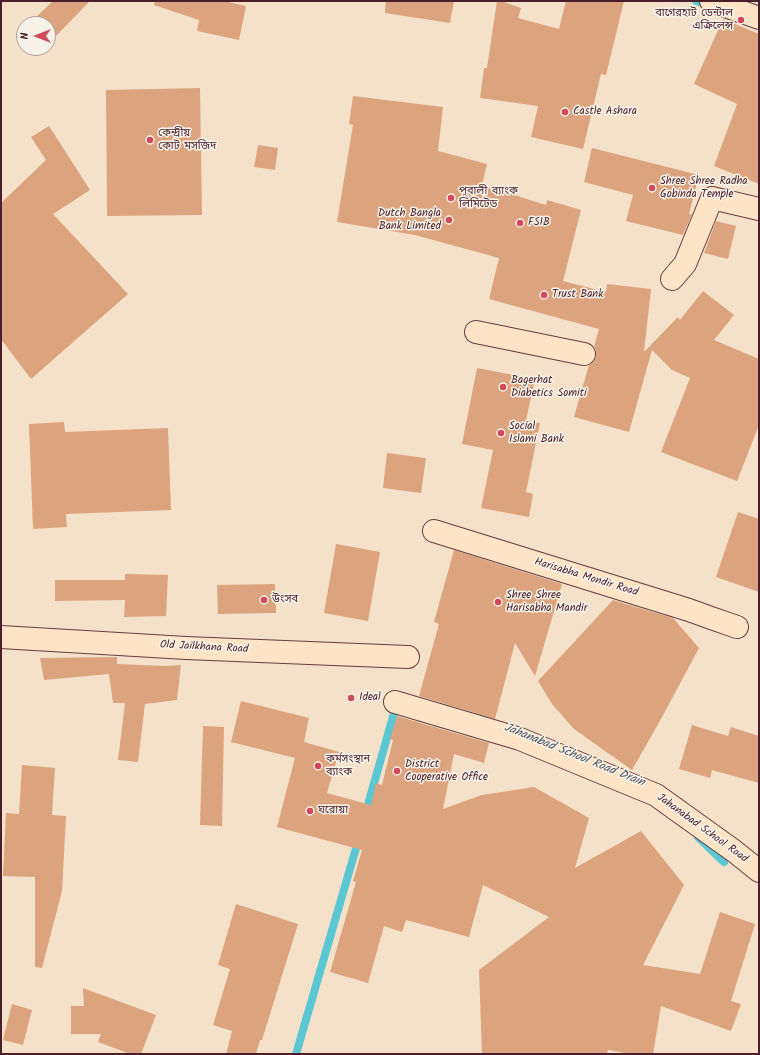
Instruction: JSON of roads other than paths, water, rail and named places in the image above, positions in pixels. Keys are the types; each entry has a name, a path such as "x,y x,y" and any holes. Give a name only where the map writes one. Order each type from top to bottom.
{"street":[{"path":"711,1 759,18"},
{"path":"672,279 685,264 712,198 759,209"},
{"path":"476,332 584,354"},
{"name":"Harisabha Mondir Road","path":"434,531 689,610 737,627"},
{"name":"Old Jailkhana Road","path":"1,637 186,648 408,657"},
{"name":"Jahanabad School Road","path":"395,702 520,739 656,795 734,851 759,871"}],"waterway":[{"path":"696,1 710,6"},
{"path":"365,815 396,706 399,705"},
{"name":"Jahanabad School Road Drain","path":"698,837 724,862"},
{"path":"296,1054 359,838"}],"place":[{"name":"বাগেরহাট ডেন্টাল এক্রিলেন্স","path":"741,20"},
{"name":"Castle Ashara","path":"565,112"},
{"name":"কেন্দ্রীয় কোট মসজিদ","path":"150,140"},
{"name":"Shree Shree Radha Gobinda Temple","path":"652,188"},
{"name":"পূবালী ব্যাংক লিমিটেড","path":"451,198"},
{"name":"Dutch Bangla Bank Limited","path":"449,220"},
{"name":"FSIB","path":"520,223"},
{"name":"Trust Bank","path":"544,295"},
{"name":"Bagerhat Diabetics Somiti","path":"503,387"},
{"name":"Social Islami Bank","path":"501,433"},
{"name":"উংসব","path":"264,600"},
{"name":"Shree Shree Harisabha Mandir","path":"498,602"},
{"name":"Ideal","path":"351,698"},
{"name":"কর্মসংস্থান ব্যাংক","path":"318,766"},
{"name":"District Cooperative Office","path":"397,771"},
{"name":"ঘরোয়া","path":"310,811"}]}
